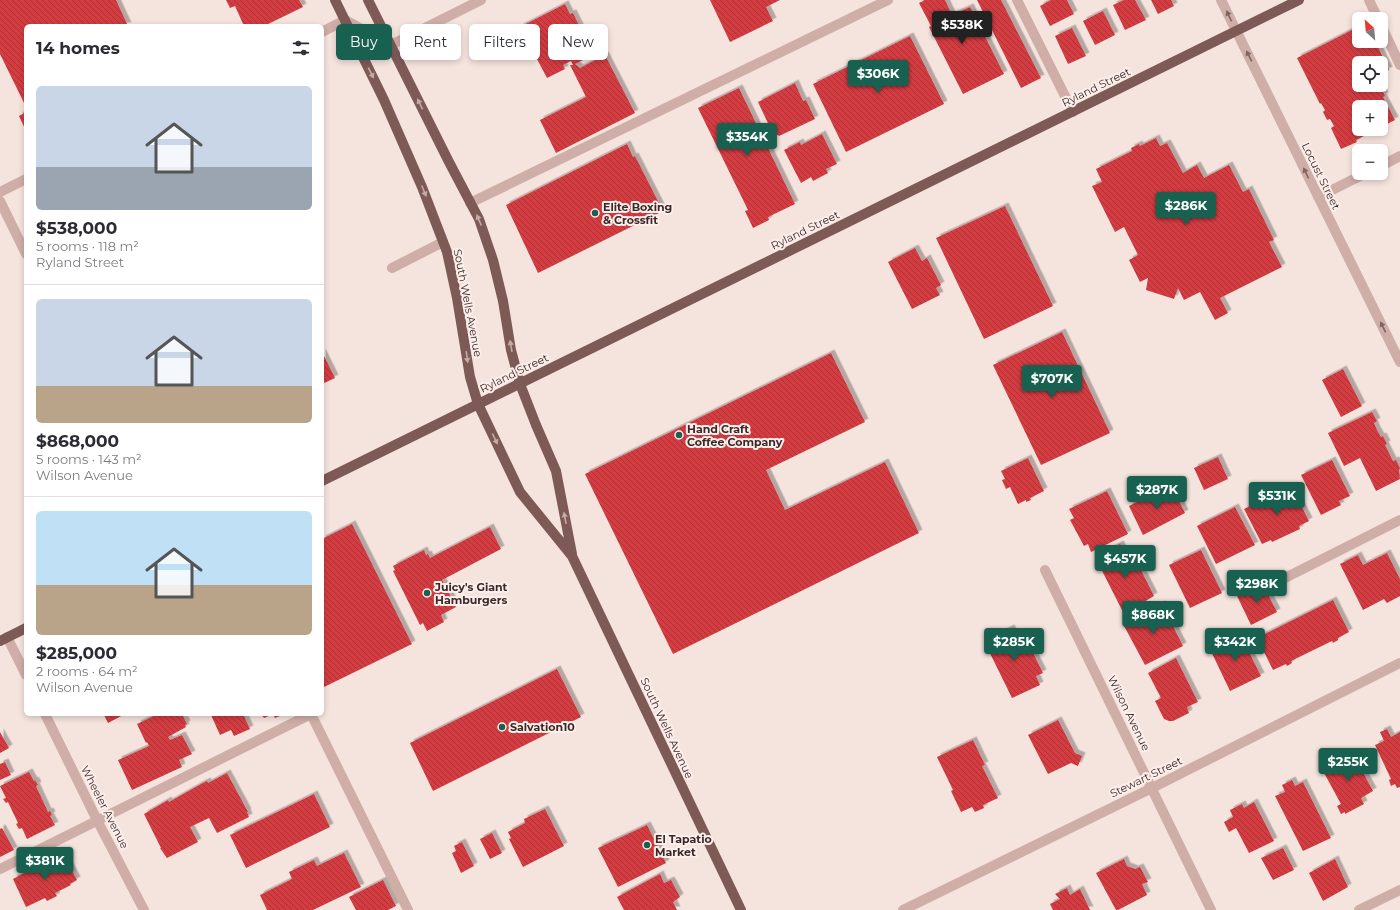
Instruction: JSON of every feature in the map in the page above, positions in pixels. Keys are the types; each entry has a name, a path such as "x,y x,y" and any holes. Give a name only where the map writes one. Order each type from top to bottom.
{"main road":[{"name":"South Wells Avenue","path":"335,0 384,100 444,242 458,298 470,377 478,404 520,492 572,556 741,910"},
{"name":"South Wells Avenue","path":"368,0 380,24"},
{"name":"Ryland Street","path":"324,480 1299,0"},
{"name":"South Wells Avenue","path":"392,47 479,219 493,260 504,301 511,350 520,384 536,426 556,471 572,556"},
{"path":"4,639 24,629"}],"street":[{"path":"392,45 482,0"},
{"path":"470,203 888,0"},
{"path":"1017,0 1073,112"},
{"name":"Locust Street","path":"1221,0 1400,362"},
{"path":"1369,0 1375,12"},
{"path":"324,31 345,20 352,24"},
{"path":"1388,40 1400,65"},
{"path":"1388,162 1400,156"},
{"path":"0,192 24,180"},
{"path":"1318,197 1352,180"},
{"path":"0,201 24,250"},
{"path":"392,268 444,242"},
{"path":"1275,583 1400,520"},
{"name":"Wilson Avenue","path":"1046,570 1211,910"},
{"path":"4,639 24,672"},
{"name":"Stewart Street","path":"903,910 1152,788 1400,663"},
{"name":"Wheeler Avenue","path":"46,716 97,820 144,910"},
{"path":"0,869 307,716"},
{"path":"312,716 408,910"},
{"path":"1359,910 1400,890"}],"building":[{"path":"0,0 116,0 127,24 24,24 24,103 0,54"},
{"path":"226,0 299,0 303,7 268,24 243,24 235,6 230,8"},
{"path":"710,0 780,0 766,7 773,21 730,42"},
{"path":"925,0 945,0 952,15 970,7 1004,74 963,94 929,27 931,26 919,3"},
{"path":"977,0 1001,0 1041,78 1021,88"},
{"path":"1051,0 1067,0 1074,14 1050,26 1040,6"},
{"path":"1124,0 1135,0 1146,20 1125,30 1113,5"},
{"path":"1151,0 1171,0 1174,6 1158,14"},
{"path":"565,4 570,14 573,13 578,24 548,24 548,60 583,60 575,64 580,68 595,60 608,60 635,113 556,153 540,120 586,97 570,65 573,65 571,61 563,65 565,69 547,78 537,60 540,60 540,24 526,24"},
{"path":"1103,11 1115,35 1095,45 1083,21"},
{"path":"1072,28 1086,56 1068,64 1055,36"},
{"path":"1352,30 1352,48 1378,48 1382,56 1352,56 1352,92 1383,92 1385,96 1383,97 1385,100 1352,100 1352,136 1364,136 1356,140 1357,142 1341,149 1331,128 1334,126 1330,119 1327,120 1323,112 1325,110 1321,103 1320,104 1297,58"},
{"path":"910,36 944,104 846,152 813,84"},
{"path":"795,83 803,101 806,100 815,119 779,136 774,136 758,102"},
{"path":"739,88 795,204 768,217 769,220 753,228 745,211 748,210 698,108"},
{"path":"1388,107 1395,120 1388,124"},
{"path":"24,113 24,127 19,116"},
{"path":"822,134 837,164 826,169 828,173 813,181 811,177 801,183 784,150 800,142 801,145"},
{"path":"1156,138 1160,146 1167,143 1183,173 1197,165 1204,178 1229,165 1243,192 1249,189 1274,240 1269,242 1282,267 1220,298 1228,313 1215,320 1200,292 1184,300 1178,288 1174,299 1146,290 1148,278 1140,282 1129,260 1138,255 1124,227 1115,232 1092,186 1102,182 1096,169 1132,151 1131,148 1139,144 1140,146"},
{"path":"627,144 633,157 635,156 663,211 538,273 506,205"},
{"path":"1005,206 1053,306 984,339 936,238"},
{"path":"915,248 922,261 927,258 941,285 936,288 940,295 912,309 888,262"},
{"path":"1062,332 1110,433 1041,465 993,365"},
{"path":"831,353 865,422 766,470 785,510 885,462 919,533 673,654 585,474"},
{"path":"324,356 335,378 324,383"},
{"path":"1343,369 1362,406 1341,417 1322,380"},
{"path":"1372,412 1377,421 1374,423 1377,430 1381,437 1383,436 1387,444 1385,445 1393,461 1396,460 1400,468 1400,479 1376,491 1360,458 1344,466 1328,433"},
{"path":"1218,457 1228,479 1204,490 1194,468"},
{"path":"1028,458 1044,491 1030,498 1031,500 1026,502 1026,500 1018,504 1010,487 1006,489 1002,480 1005,479 1001,471"},
{"path":"1332,460 1350,496 1339,501 1341,505 1321,515 1301,475"},
{"path":"1171,485 1185,513 1143,535 1129,506"},
{"path":"1291,486 1309,521 1299,526 1300,529 1272,542 1271,540 1262,544 1244,509 1262,500 1263,497 1270,494 1274,495"},
{"path":"1107,491 1128,534 1091,552 1088,544 1084,546 1070,520 1074,518 1069,509"},
{"path":"1235,507 1255,545 1216,564 1197,526"},
{"path":"352,524 412,644 324,687 324,538"},
{"name":"Juicy's Giant Hamburgers","path":"490,527 501,549 442,580 456,607 441,615 444,622 427,631 423,623 420,625 393,571 395,570 393,566 424,550 426,555 428,554 430,558"},
{"path":"1120,544 1127,557 1133,554 1154,596 1142,603 1143,605 1124,614 1095,557"},
{"path":"1201,550 1222,593 1190,608 1169,565"},
{"path":"1387,553 1400,579 1400,596 1387,603 1384,599 1363,610 1340,564 1358,555 1363,565"},
{"path":"1262,583 1277,612 1251,625 1237,596"},
{"path":"1333,600 1349,632 1338,638 1338,640 1333,643 1332,641 1291,661 1292,663 1287,666 1286,664 1273,670 1257,638"},
{"path":"1162,604 1183,646 1145,665 1123,624"},
{"path":"1011,628 1017,640 1022,637 1027,646 1029,645 1043,673 1036,676 1040,685 1012,698 984,641"},
{"path":"1239,632 1261,676 1230,691 1209,647"},
{"path":"1176,658 1198,702 1187,707 1189,713 1173,721 1169,721 1164,719 1155,701 1161,698 1148,673"},
{"path":"557,669 581,717 433,791 410,743"},
{"path":"104,716 121,716 108,723"},
{"path":"154,716 183,716 187,724 185,725 186,727 168,737 170,740 182,735 192,754 179,760 182,767 132,790 118,760 149,746 137,724"},
{"path":"211,716 244,716 250,729 234,736 231,730 220,735"},
{"path":"1058,720 1075,753 1082,756 1078,766 1071,763 1048,774 1028,735"},
{"path":"1387,729 1391,737 1400,732 1400,787 1397,788 1395,784 1391,786 1389,780 1391,779 1375,745 1384,741 1380,732"},
{"path":"0,732 9,748 0,753"},
{"path":"973,740 985,765 982,766 998,798 983,805 984,808 975,812 972,807 961,812 951,791 953,790 937,757"},
{"path":"1352,752 1373,791 1361,798 1364,804 1345,814 1345,812 1341,814 1337,806 1341,804 1323,771 1334,766 1330,760 1342,753 1344,756"},
{"path":"5,762 11,775 0,780 0,764"},
{"path":"29,772 38,785 36,786 48,812 50,811 52,815 50,816 55,825 27,839 22,828 19,829 16,824 18,823 8,802 6,803 3,799 6,798 0,786"},
{"path":"227,773 248,812 249,817 217,833 209,818 190,827 198,842 167,858 160,848 144,814 168,800 169,802 207,781 208,783"},
{"path":"1292,780 1295,786 1303,782 1331,838 1303,851 1275,796 1285,792 1282,785"},
{"path":"314,794 330,827 246,868 230,835"},
{"path":"1254,802 1274,841 1249,853 1236,828 1229,832 1224,822 1233,817 1230,810 1242,804 1244,808"},
{"path":"545,809 564,846 523,867 509,839 511,838 508,832 525,823 524,819"},
{"path":"647,825 666,863 618,887 598,848"},
{"path":"2,828 14,850 0,857 0,829"},
{"path":"492,833 502,853 490,859 480,839"},
{"path":"462,842 474,866 461,873 452,853 456,851 454,846"},
{"path":"1283,848 1294,870 1273,880 1261,858"},
{"path":"344,853 361,887 313,910 267,910 260,895 292,879 289,872 314,860 317,866"},
{"path":"64,855 77,880 70,884 71,885 55,893 57,896 47,901 45,898 26,907 13,879 56,856 57,859"},
{"path":"1124,859 1127,866 1135,869 1140,867 1148,882 1142,884 1147,895 1116,910 1096,873"},
{"path":"1335,859 1348,887 1323,901 1309,873"},
{"path":"660,874 664,883 671,880 680,897 673,902 677,910 624,910 617,897"},
{"path":"383,880 396,906 388,910 356,910 349,897"},
{"path":"1067,888 1070,895 1080,889 1090,910 1053,910 1050,904 1060,899 1055,894"}],"place":[{"name":"Elite Boxing & Crossfit","path":"595,213"},
{"name":"Hand Craft Coffee Company","path":"679,435"},
{"name":"Juicy's Giant Hamburgers","path":"427,593"},
{"name":"Salvation10","path":"502,727"},
{"name":"El Tapatio Market","path":"647,845"}]}
